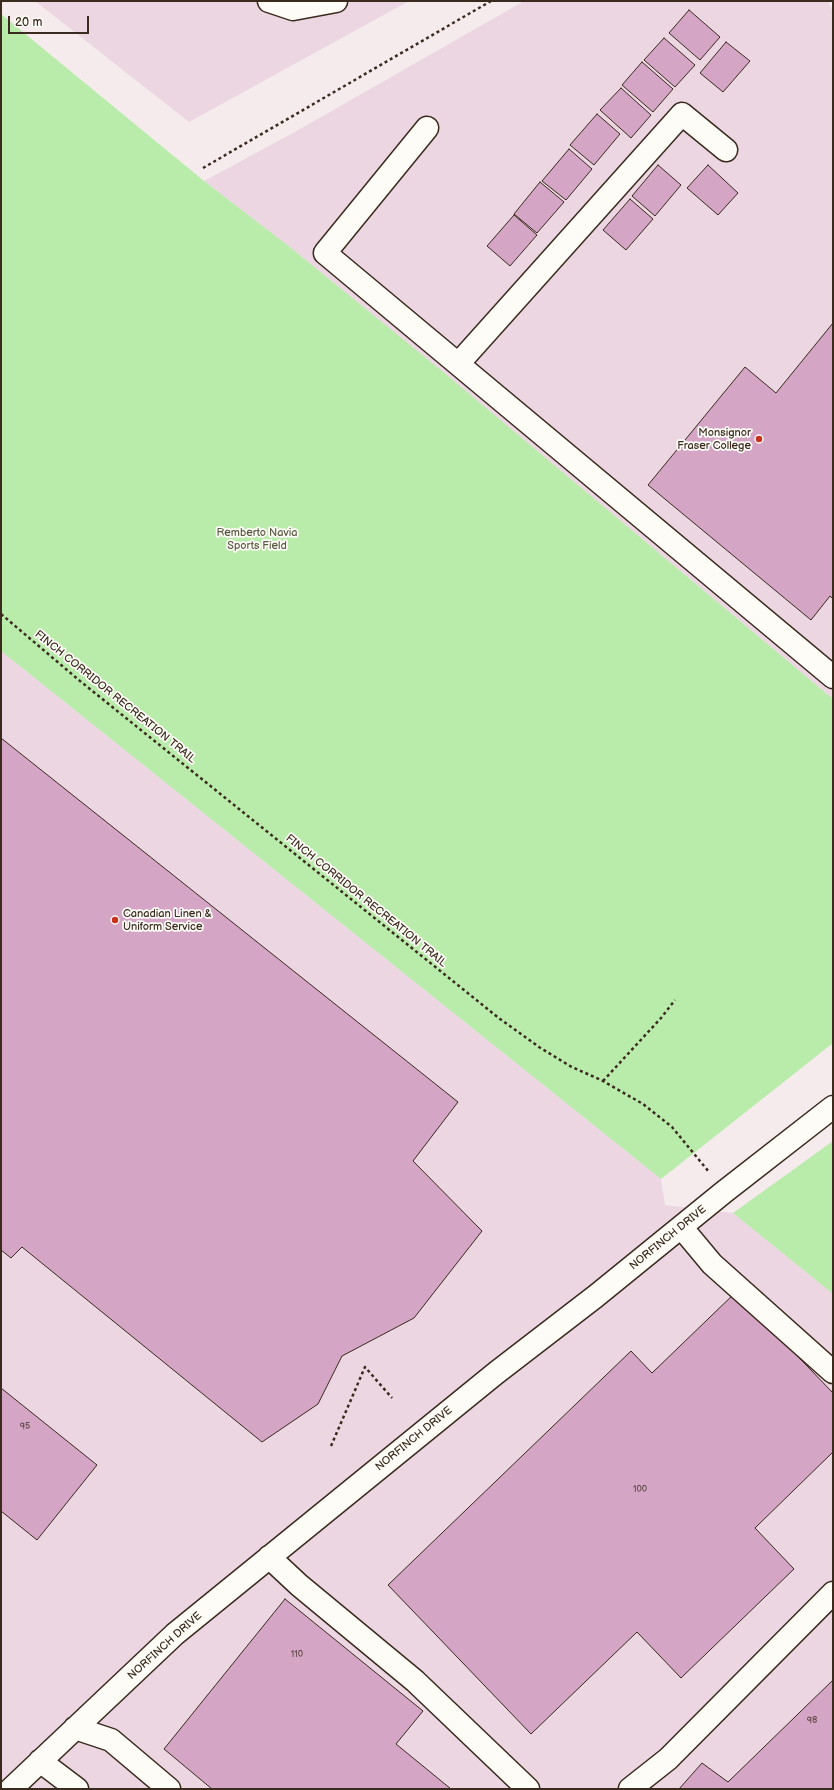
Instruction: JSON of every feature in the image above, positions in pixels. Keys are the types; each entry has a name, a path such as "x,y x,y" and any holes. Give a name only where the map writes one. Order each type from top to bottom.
{"street":[{"path":"269,1 293,10 336,1"},
{"path":"458,364 682,114 726,150"},
{"path":"427,128 325,253 833,677"},
{"name":"NORFINCH DRIVE","path":"11,1789 175,1634 496,1373 682,1228 724,1192 833,1108"},
{"path":"682,1228 712,1264 833,1372"},
{"path":"269,1557 298,1585 415,1681 528,1789"},
{"path":"630,1789 668,1759 833,1593"},
{"path":"75,1728 111,1740 169,1789"},
{"path":"40,1762 77,1789"}],"path":[{"path":"203,168 492,1"},
{"name":"FINCH CORRIDOR RECREATION TRAIL","path":"1,614 80,681 500,1019 539,1047 570,1066 603,1081 643,1104 672,1127 708,1170 724,1192"},
{"path":"603,1081 661,1018 675,1000"},
{"path":"331,1446 366,1367 392,1398"}],"shaded area":[{"path":"35,1 409,1 189,122"},
{"path":"524,1 828,1 833,12 833,699 442,371 291,248 204,181 293,133"},
{"path":"1,651 661,1179 665,1205 733,1213 833,1294 833,1789 1,1789"}],"green space":[{"name":"Remberto Navia Sports Field","path":"1,14 204,181 291,248 442,371 833,699 833,1043 661,1179 1,651"},
{"path":"833,1141 833,1294 733,1213"}],"building":[{"path":"689,10 720,37 700,60 669,33"},
{"path":"664,38 695,65 675,87 644,60"},
{"path":"726,42 750,61 723,92 700,73"},
{"path":"642,62 673,89 653,112 622,85"},
{"path":"621,88 651,115 631,138 600,110"},
{"path":"597,114 620,134 594,165 570,145"},
{"path":"569,149 592,169 566,200 542,181"},
{"path":"658,165 681,185 655,216 632,196"},
{"path":"708,165 738,193 718,215 687,188"},
{"path":"540,182 564,202 537,233 514,214"},
{"path":"630,199 653,219 626,250 603,230"},
{"path":"514,215 537,235 510,266 487,246"},
{"name":"Monsignor Fraser College","path":"833,323 833,599 830,596 811,620 648,485 745,367 776,393"},
{"name":"Canadian Linen & Uniform Service","path":"1,738 458,1102 413,1161 482,1231 414,1318 342,1356 318,1404 262,1442 22,1247 11,1258 1,1250"},
{"path":"736,1292 833,1393 833,1452 755,1528 794,1569 681,1678 637,1632 531,1734 388,1585 631,1351 652,1373"},
{"path":"1,1388 97,1465 37,1540 1,1511"},
{"path":"285,1599 423,1711 396,1744 451,1789 212,1789 164,1749"},
{"path":"833,1680 833,1789 679,1789 702,1763 728,1782"}],"place":[{"name":"Monsignor Fraser College","path":"759,439"},
{"name":"Canadian Linen & Uniform Service","path":"115,920"}]}
